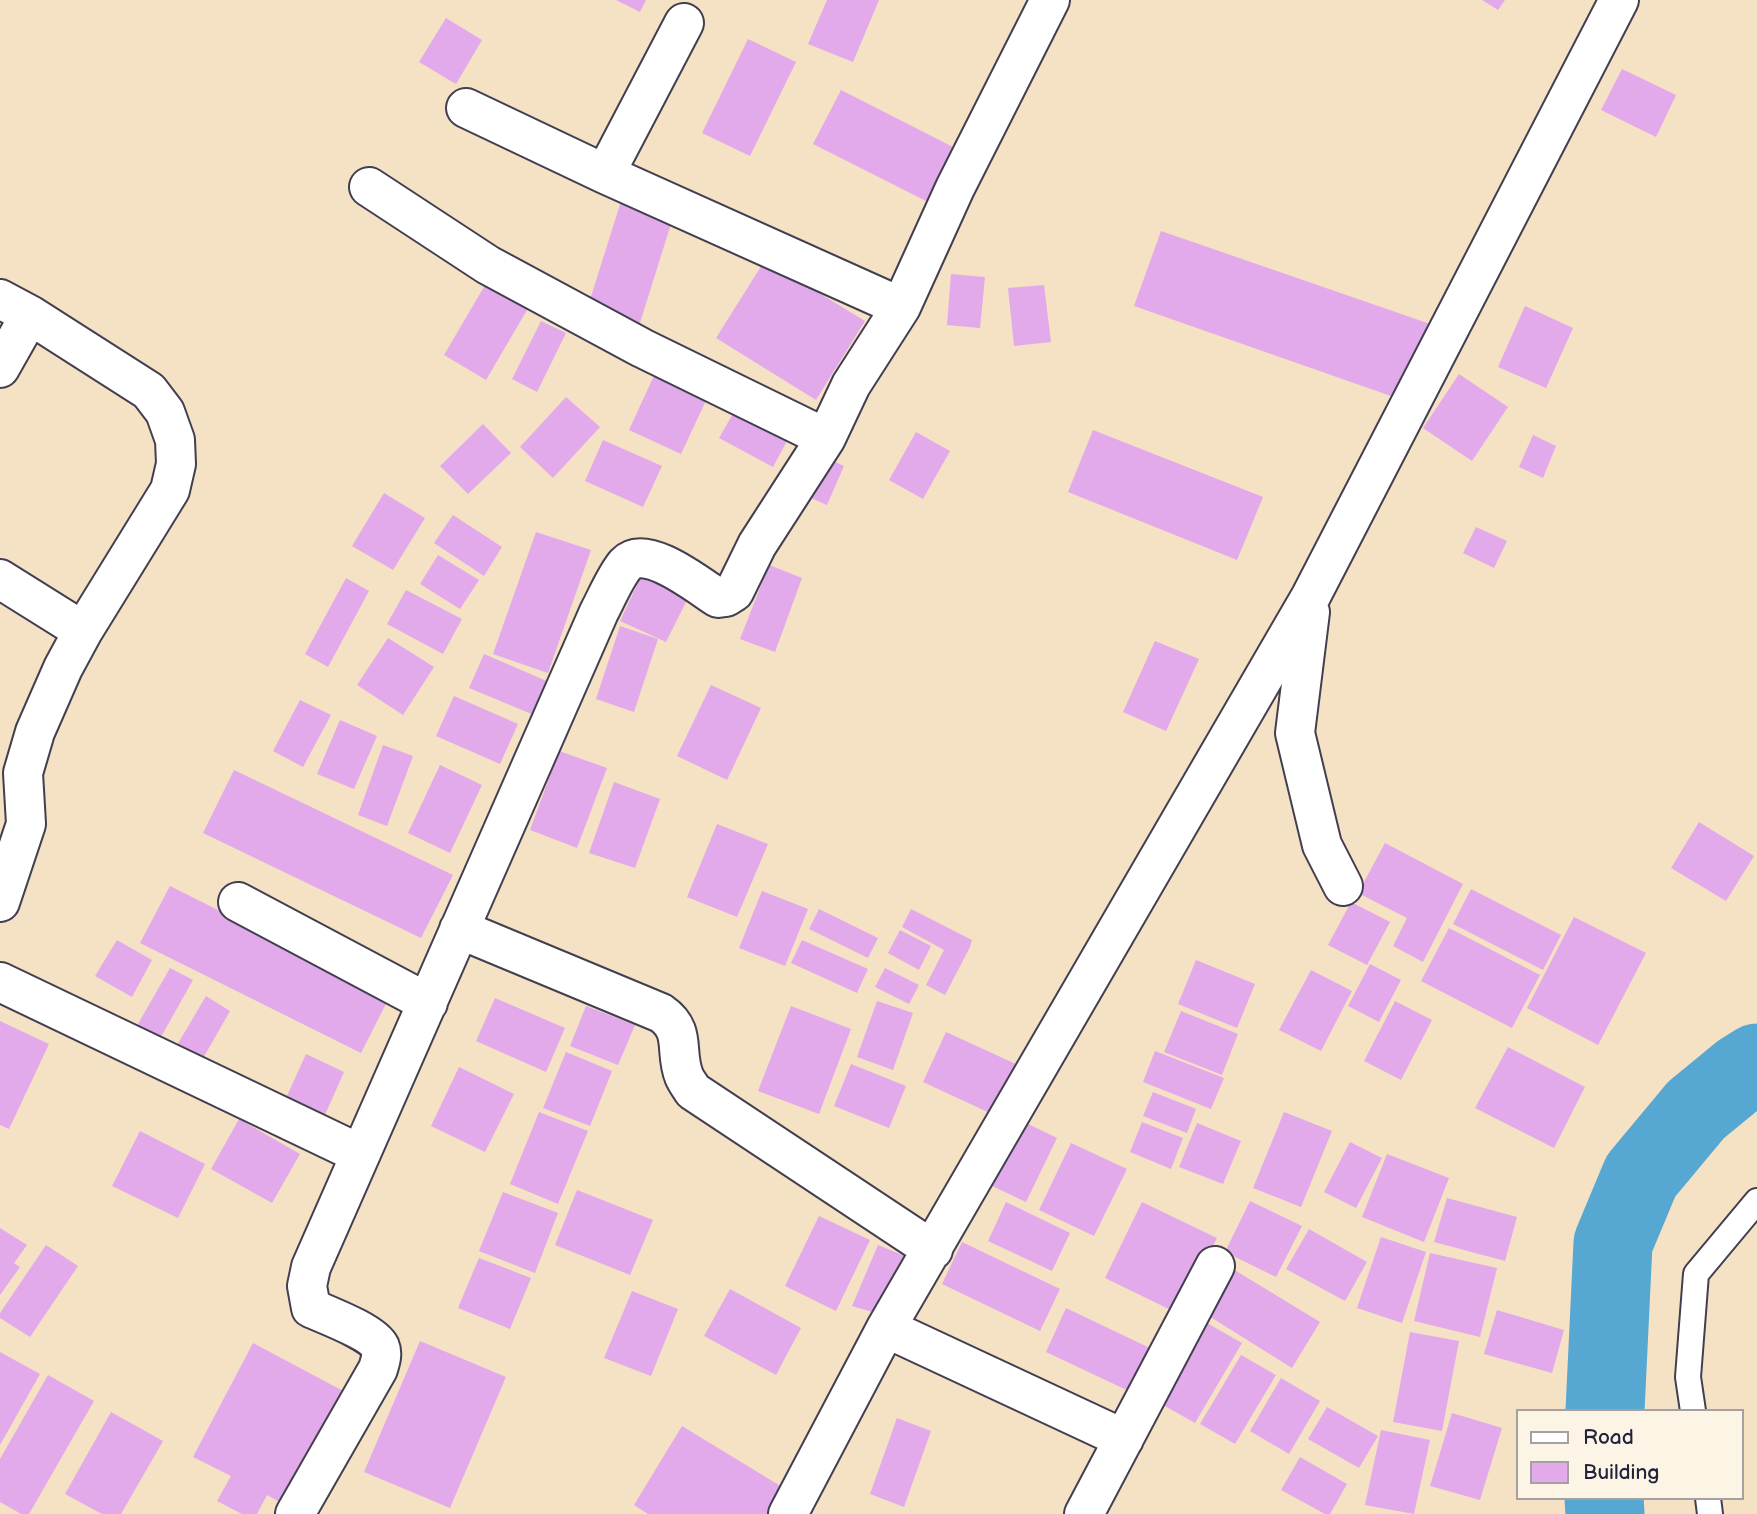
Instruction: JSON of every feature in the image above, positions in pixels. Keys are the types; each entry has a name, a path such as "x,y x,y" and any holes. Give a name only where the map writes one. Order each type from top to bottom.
{"street":[{"path":"295,1514 381,1360 381,1349 374,1338 310,1308 307,1286 311,1267 599,612 627,563 639,558 654,559 718,598 734,592 757,545 826,438 851,385 901,307 955,188 1050,0"},
{"path":"788,1514 886,1328 1311,596 1619,0"},
{"path":"605,174 684,23"},
{"path":"466,108 605,174 901,307"},
{"path":"369,187 488,265 642,348 826,438"},
{"path":"0,368 15,307 149,391 165,412 175,440 176,464 170,490 83,631 63,668 35,732 23,773 26,824 0,902"},
{"path":"0,579 83,631"},
{"path":"1311,596 1295,733 1321,845 1343,886"},
{"path":"238,902 428,1003"},
{"path":"458,929 661,1013 672,1021 678,1033 684,1078 693,1091 933,1250"},
{"path":"0,982 360,1154"},
{"path":"1084,1514 1215,1266"},
{"path":"886,1328 1124,1439"}],"lane":[{"path":"1693,1409 1688,1377 1696,1274 1757,1201"}],"building":[{"path":"616,0 646,0 640,12"},
{"path":"827,0 879,0 853,62 808,44"},
{"path":"1482,0 1505,0 1498,10"},
{"path":"446,18 482,40 456,84 419,62"},
{"path":"748,39 796,62 750,156 702,133"},
{"path":"1622,69 1676,95 1656,137 1601,110"},
{"path":"841,90 959,150 932,204 813,144"},
{"path":"622,198 674,214 640,323 588,306"},
{"path":"1161,231 1436,326 1408,402 1134,306"},
{"path":"765,260 865,321 816,400 716,338"},
{"path":"951,274 985,277 980,328 947,325"},
{"path":"488,280 530,305 486,380 444,355"},
{"path":"1044,285 1051,342 1014,346 1008,288"},
{"path":"1525,306 1573,328 1546,388 1498,367"},
{"path":"541,321 566,333 537,392 512,379"},
{"path":"657,369 710,392 681,454 629,430"},
{"path":"1459,374 1508,407 1472,461 1423,428"},
{"path":"566,397 600,427 553,478 520,447"},
{"path":"734,412 787,441 773,467 719,438"},
{"path":"483,424 511,453 468,494 440,466"},
{"path":"1093,430 1263,497 1237,560 1068,492"},
{"path":"916,432 950,451 923,499 889,480"},
{"path":"1533,435 1556,446 1543,478 1519,467"},
{"path":"603,440 662,466 643,507 585,481"},
{"path":"827,458 844,466 827,505 809,497"},
{"path":"384,493 425,518 393,570 352,546"},
{"path":"453,515 502,547 484,576 434,543"},
{"path":"1476,527 1507,541 1494,568 1463,553"},
{"path":"536,532 591,550 548,673 493,654"},
{"path":"438,555 479,580 460,609 420,584"},
{"path":"769,565 802,578 775,652 740,639"},
{"path":"646,566 693,588 666,642 620,621"},
{"path":"346,578 369,591 328,667 305,654"},
{"path":"406,590 462,619 443,654 387,624"},
{"path":"620,626 658,639 634,712 596,699"},
{"path":"388,638 434,667 403,715 357,685"},
{"path":"1155,641 1199,659 1166,731 1123,712"},
{"path":"484,654 549,682 534,715 469,688"},
{"path":"711,685 761,708 727,780 677,756"},
{"path":"454,696 518,724 500,764 436,736"},
{"path":"300,700 331,715 303,767 273,751"},
{"path":"340,720 377,736 354,789 317,774"},
{"path":"383,745 413,756 387,826 358,815"},
{"path":"559,751 607,768 577,848 530,830"},
{"path":"440,765 482,785 450,853 408,833"},
{"path":"234,770 453,875 421,938 203,833"},
{"path":"614,782 660,799 635,868 589,853"},
{"path":"1699,822 1754,856 1726,901 1671,868"},
{"path":"717,824 768,844 737,917 687,897"},
{"path":"1385,843 1463,884 1423,962 1393,946 1407,918 1358,893"},
{"path":"170,886 390,996 361,1053 140,943"},
{"path":"1471,889 1561,935 1543,970 1453,924"},
{"path":"762,891 808,909 785,966 739,948"},
{"path":"1351,902 1390,922 1367,965 1328,945"},
{"path":"819,909 878,938 868,958 809,929"},
{"path":"911,909 972,940 945,995 926,985 944,950 902,927"},
{"path":"1574,917 1646,953 1598,1045 1527,1008"},
{"path":"1449,928 1540,975 1512,1028 1421,981"},
{"path":"900,930 931,946 919,970 888,953"},
{"path":"117,940 152,960 132,997 95,976"},
{"path":"802,940 868,969 857,993 791,963"},
{"path":"1196,960 1255,984 1237,1028 1178,1004"},
{"path":"1370,964 1401,980 1379,1022 1348,1006"},
{"path":"170,968 193,980 157,1044 134,1031"},
{"path":"885,968 919,985 909,1004 875,987"},
{"path":"1311,970 1352,991 1321,1051 1279,1030"},
{"path":"206,996 230,1011 198,1067 173,1052"},
{"path":"495,998 565,1028 546,1072 476,1041"},
{"path":"877,1001 913,1013 893,1070 857,1057"},
{"path":"1395,1001 1432,1020 1401,1080 1364,1061"},
{"path":"586,1006 635,1025 618,1065 570,1046"},
{"path":"791,1006 851,1029 819,1114 758,1091"},
{"path":"1181,1011 1238,1034 1222,1075 1164,1052"},
{"path":"0,1021 49,1044 9,1129 0,1125"},
{"path":"946,1032 1018,1065 994,1115 923,1082"},
{"path":"1508,1047 1585,1087 1554,1148 1475,1108"},
{"path":"1155,1051 1224,1078 1211,1109 1143,1082"},
{"path":"566,1052 612,1071 590,1126 543,1108"},
{"path":"306,1054 344,1072 320,1126 281,1109"},
{"path":"851,1064 906,1086 889,1128 834,1106"},
{"path":"459,1067 514,1094 485,1152 431,1126"},
{"path":"1153,1092 1196,1109 1187,1133 1143,1116"},
{"path":"539,1112 588,1131 558,1204 510,1184"},
{"path":"1284,1112 1332,1131 1301,1207 1253,1188"},
{"path":"239,1119 300,1154 272,1203 211,1169"},
{"path":"1020,1120 1057,1138 1026,1202 988,1184"},
{"path":"1142,1122 1183,1138 1171,1169 1130,1152"},
{"path":"1197,1123 1241,1141 1223,1184 1179,1167"},
{"path":"140,1131 205,1164 178,1218 112,1186"},
{"path":"1350,1142 1382,1158 1356,1208 1324,1192"},
{"path":"1071,1143 1127,1169 1094,1236 1039,1210"},
{"path":"1387,1154 1449,1178 1424,1242 1362,1217"},
{"path":"577,1190 653,1220 630,1275 555,1245"},
{"path":"503,1192 558,1213 535,1273 479,1251"},
{"path":"1447,1198 1517,1217 1505,1261 1434,1242"},
{"path":"1250,1201 1302,1226 1276,1277 1225,1252"},
{"path":"1006,1202 1070,1233 1052,1271 988,1241"},
{"path":"1142,1202 1217,1238 1179,1314 1105,1278"},
{"path":"819,1216 870,1240 836,1311 785,1286"},
{"path":"0,1228 27,1245 14,1263 20,1267 0,1295"},
{"path":"1309,1229 1367,1262 1345,1301 1286,1269"},
{"path":"1381,1237 1426,1252 1402,1323 1357,1308"},
{"path":"962,1242 1060,1289 1040,1331 942,1284"},
{"path":"46,1245 78,1266 30,1337 0,1318 0,1313"},
{"path":"878,1245 919,1262 886,1316 852,1306"},
{"path":"1430,1253 1497,1268 1480,1337 1414,1321"},
{"path":"479,1258 531,1278 510,1329 458,1308"},
{"path":"1223,1263 1320,1322 1292,1368 1196,1308"},
{"path":"730,1289 801,1328 776,1375 704,1336"},
{"path":"632,1291 678,1309 651,1376 604,1358"},
{"path":"1066,1308 1154,1350 1133,1393 1046,1352"},
{"path":"1497,1310 1564,1330 1552,1373 1484,1354"},
{"path":"1193,1315 1242,1343 1195,1423 1147,1396"},
{"path":"1410,1332 1459,1341 1442,1431 1393,1422"},
{"path":"420,1341 506,1377 450,1508 364,1472"},
{"path":"253,1343 347,1393 287,1506 267,1495 257,1514 242,1514 217,1501 231,1476 193,1457"},
{"path":"0,1352 40,1374 0,1445"},
{"path":"1241,1355 1276,1375 1235,1444 1200,1424"},
{"path":"48,1375 94,1401 29,1514 21,1514 0,1502 0,1459"},
{"path":"1281,1378 1320,1401 1289,1454 1250,1431"},
{"path":"1327,1407 1378,1436 1359,1468 1308,1439"},
{"path":"111,1412 163,1441 121,1514 102,1514 65,1494"},
{"path":"1452,1413 1502,1428 1480,1500 1430,1486"},
{"path":"897,1418 931,1431 904,1507 870,1494"},
{"path":"682,1426 787,1490 772,1514 648,1514 634,1505"},
{"path":"1381,1430 1430,1440 1414,1514 1365,1505"},
{"path":"1300,1457 1347,1484 1330,1514 1325,1514 1281,1490"}],"waterway":[{"path":"1605,1409 1613,1243 1641,1176 1696,1110 1757,1063"},
{"path":"1604,1500 1605,1514"}]}
